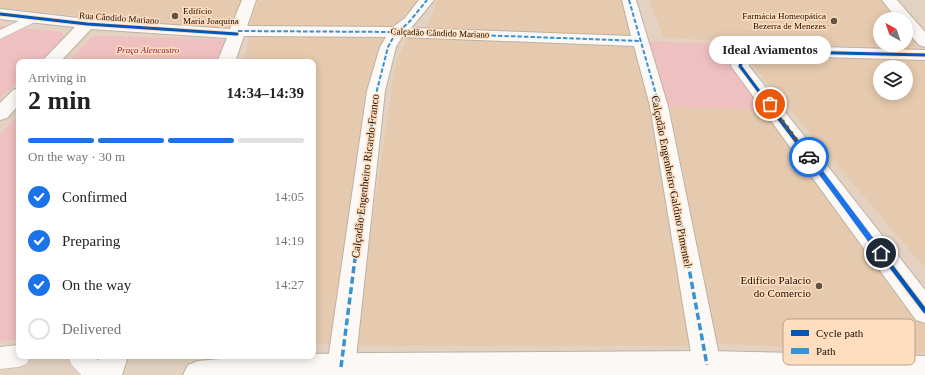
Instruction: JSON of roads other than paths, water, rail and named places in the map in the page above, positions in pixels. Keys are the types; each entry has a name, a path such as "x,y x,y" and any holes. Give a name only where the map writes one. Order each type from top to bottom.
{"street":[{"path":"227,59 249,0"},
{"name":"Calçadão Engenheiro Ricardo Franco","path":"341,367 376,91 388,47 397,32 410,20 427,0"},
{"name":"Calçadão Engenheiro Galdino Pimentel","path":"629,0 659,106 707,365"},
{"path":"889,0 899,12"},
{"name":"Rua Cândido Mariano","path":"0,14 87,24 237,33"},
{"path":"53,59 87,24"},
{"path":"913,28 925,42"},
{"name":"Calçadão Cândido Mariano","path":"237,33 397,32 641,40"},
{"path":"925,55 755,50 748,51 741,57 740,66 925,311"},
{"path":"0,114 16,97"},
{"path":"107,375 113,359"},
{"path":"198,375 341,367 707,365 925,370"}],"lane":[{"path":"0,35 32,18"},
{"path":"0,358 16,356"},
{"path":"82,359 96,375"}],"place":[{"name":"Edifício Maria Joaquina","path":"175,16"},
{"name":"Farmácia Homeopática Bezerra de Menezes","path":"834,21"},
{"name":"Ideal Aviamentos","path":"770,104"},
{"name":"Edifício Palacio do Comercio","path":"819,286"}],"park label":[{"name":"Praça Alencastro","path":"148,50"}]}
